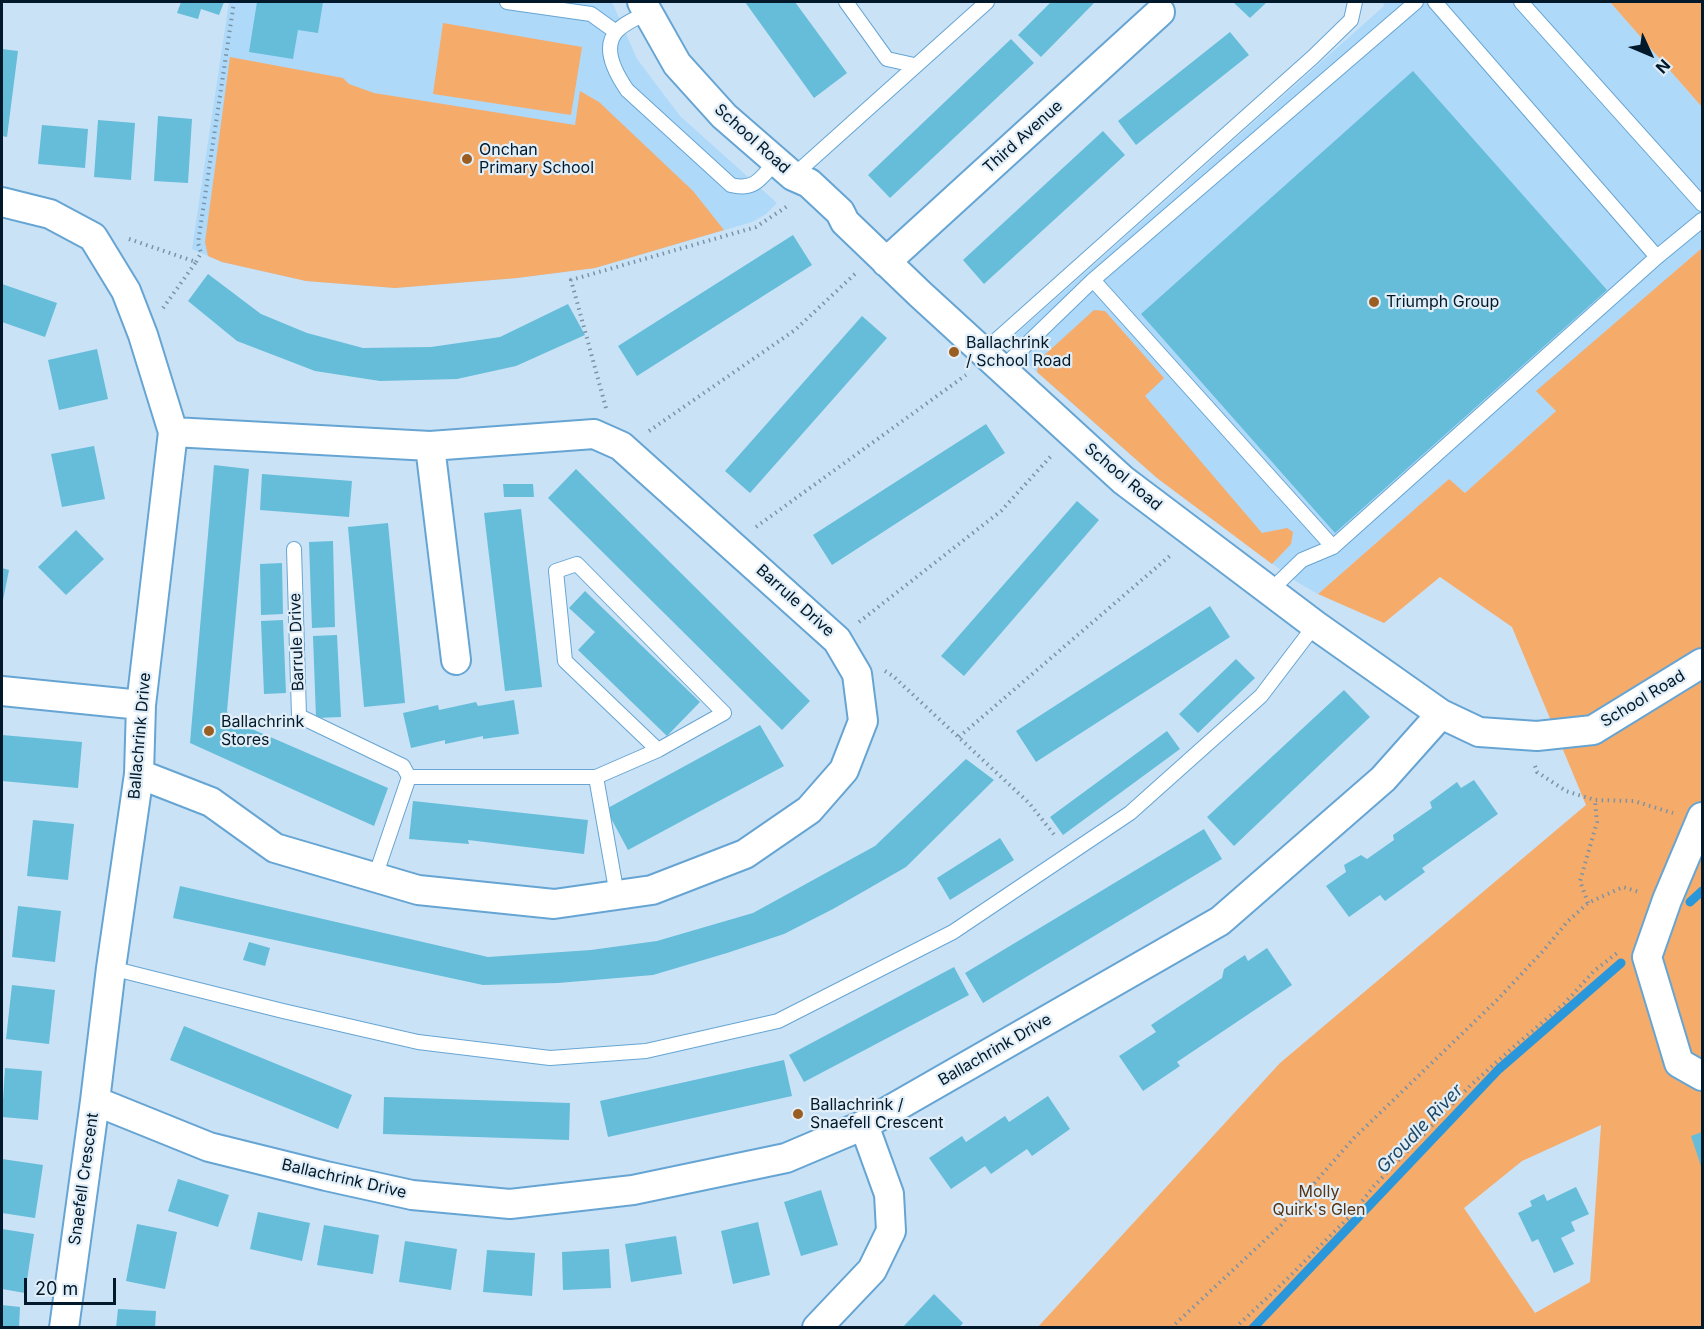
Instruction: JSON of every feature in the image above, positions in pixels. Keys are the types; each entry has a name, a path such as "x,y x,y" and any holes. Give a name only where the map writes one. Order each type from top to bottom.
{"street":[{"name":"School Road","path":"644,7 677,64 724,116 785,168 809,183 828,200 840,212 874,265 985,364 1123,480 1315,625 1441,714 1479,732 1537,736 1593,730 1702,663"},
{"name":"Third Avenue","path":"874,265 1160,12"},
{"path":"2,202 50,214 93,237"},
{"name":"Ballachrink Drive","path":"93,237 126,291 143,335 173,432 141,705 139,774 111,968 95,1101 209,1147 412,1195 510,1204 633,1190 786,1158 864,1125 1220,921 1383,779 1441,714"},
{"name":"Barrule Drive","path":"139,774 211,801 275,848 417,890 554,904 652,890 746,854 809,810 844,770 863,720 857,674 837,640 732,544 619,446 594,434 430,446 173,432"},
{"path":"430,446 456,660"},
{"path":"2,690 141,705"},
{"path":"1701,820 1667,900 1647,957 1679,1063 1702,1076"},
{"name":"Snaefell Crescent","path":"64,1328 95,1101"},
{"path":"817,1328 872,1270 891,1231 889,1194 864,1125"}],"lane":[{"path":"507,2 591,14 616,32"},
{"path":"846,2 887,59 914,65"},
{"path":"644,7 616,32 610,57 616,76 627,90 731,185 742,188 752,186 785,168 954,33 987,2"},
{"path":"985,364 1351,20 1355,2"},
{"path":"985,364 1093,280 1416,2"},
{"path":"1435,2 1658,257"},
{"path":"1521,2 1702,204"},
{"path":"1270,591 1302,560 1333,547 1702,220"},
{"path":"1093,280 1333,547"},
{"name":"Barrule Drive","path":"294,549 299,716 403,766 408,777"},
{"path":"375,877 408,777 596,777 658,750 724,713 577,564 556,571 565,661 658,750"},
{"path":"111,968 418,1042 550,1058 646,1051 778,1021 953,932 1130,813 1261,696 1315,625"},
{"path":"596,777 616,895"}],"path":[{"path":"143,335 201,253 198,243 234,2"},
{"path":"789,205 756,226 571,280 619,446 795,330 874,265"},
{"path":"93,237 122,236 196,262"},
{"path":"732,544 985,364"},
{"path":"837,640 1000,511 1055,452"},
{"path":"959,737 1178,549"},
{"path":"884,670 1029,802 1069,854"},
{"path":"1537,772 1566,791 1595,800 1634,801 1701,820"},
{"path":"1588,903 1580,881 1597,822 1595,800"},
{"path":"1171,1328 1281,1226 1354,1138 1498,999 1567,922 1588,903 1623,887 1667,900"},
{"path":"1235,1328 1352,1214 1374,1186 1469,1087 1564,1004 1621,948"}],"shaded area":[{"name":"Onchan Primary School","path":"229,2 612,2 637,59 680,116 777,203 766,214 752,222 595,268 517,278 395,288 306,281 222,262 192,249"},
{"path":"1383,2 1610,2 1702,107 1702,248 1537,391 1556,411 1465,493 1449,479 1318,594 1297,582 1157,478 1005,344 1384,6"}],"green space":[{"path":"1610,2 1702,2 1702,107"},
{"path":"443,23 582,47 571,115 433,94"},
{"name":"Onchan Primary School","path":"230,57 343,78 349,84 374,93 575,125 580,91 599,102 693,191 724,230 595,268 517,278 395,288 306,281 222,262 208,256 205,242"},
{"name":"Molly Quirk's Glen","path":"1702,248 1702,1327 1037,1328 1280,1063 1586,805 1512,627 1440,577 1384,623 1318,594 1449,479 1465,493 1556,411 1536,391","holes":["1601,1125 1590,1282 1535,1313 1464,1208 1522,1161"]},
{"path":"1094,310 1105,311 1164,378 1145,396 1262,533 1287,528 1293,532 1291,544 1272,564 1157,478 1037,372 1040,359"}],"building":[{"path":"181,2 224,2 219,15 201,9 198,19 177,13"},
{"path":"257,2 323,2 318,33 298,30 293,59 249,52"},
{"path":"745,2 795,2 847,73 814,98"},
{"path":"1051,2 1095,2 1041,57 1018,35"},
{"path":"1233,2 1267,2 1250,18"},
{"path":"1230,32 1249,55 1136,145 1118,121"},
{"path":"1011,39 1034,63 890,198 868,175"},
{"path":"2,49 18,51 7,137 2,136"},
{"name":"Triumph Group","path":"1413,71 1607,290 1335,533 1141,314"},
{"path":"158,116 192,119 188,183 154,181"},
{"path":"98,120 135,123 131,180 94,177"},
{"path":"42,125 88,129 85,168 38,164"},
{"path":"1103,131 1125,155 984,284 963,260"},
{"path":"793,235 812,265 637,376 618,346"},
{"path":"208,274 261,314 307,333 363,348 431,347 500,337 568,304 585,335 516,366 457,379 380,381 315,371 237,341 188,301"},
{"path":"2,284 57,303 45,337 2,322"},
{"path":"862,316 887,338 750,493 725,471"},
{"path":"97,349 108,399 59,410 48,360"},
{"path":"986,424 1005,453 832,565 813,535"},
{"path":"94,446 105,499 62,507 51,454"},
{"path":"214,465 249,469 227,711 231,720 388,788 374,826 190,743"},
{"path":"576,469 810,701 782,730 548,498"},
{"path":"262,474 352,481 349,517 260,510"},
{"path":"503,484 533,484 534,497 504,497"},
{"path":"1077,501 1099,520 964,676 941,656"},
{"path":"521,509 542,687 505,691 484,513"},
{"path":"388,523 405,703 364,707 348,527"},
{"path":"76,530 104,559 66,595 38,567"},
{"path":"333,541 335,627 312,628 309,542"},
{"path":"282,563 283,614 261,615 260,564"},
{"path":"2,568 9,570 3,600 2,600"},
{"path":"585,591 700,702 667,736 578,650 595,632 569,608"},
{"path":"1210,606 1230,637 1036,762 1016,731"},
{"path":"283,620 286,693 264,694 261,621"},
{"path":"337,635 341,717 316,718 313,636"},
{"path":"1236,659 1255,678 1198,733 1179,714"},
{"path":"1344,690 1370,717 1234,846 1207,817"},
{"path":"514,700 519,734 483,739 483,736 445,744 445,740 411,748 403,713 438,705 439,710 476,702 478,706"},
{"path":"760,725 784,766 628,850 606,809"},
{"path":"1167,731 1180,749 1063,835 1050,817"},
{"path":"2,735 82,742 78,788 2,781"},
{"path":"966,759 994,780 906,867 784,934 653,975 558,983 483,985 173,918 180,886 488,957 591,950 657,941 753,913 875,846"},
{"path":"1474,780 1498,814 1422,868 1425,872 1385,901 1380,895 1349,917 1326,886 1346,872 1344,865 1361,855 1367,859 1394,840 1393,835 1432,808 1430,802 1457,782 1461,788"},
{"path":"413,801 588,820 584,854 468,840 469,844 409,839"},
{"path":"33,820 74,824 68,880 27,876"},
{"path":"1204,829 1222,859 983,1003 965,973"},
{"path":"1000,838 1014,860 950,900 937,878"},
{"path":"18,906 61,911 55,962 12,957"},
{"path":"249,942 270,948 265,966 243,960"},
{"path":"1267,948 1292,985 1177,1062 1180,1066 1143,1091 1119,1056 1156,1032 1151,1025 1222,978 1224,969 1245,955 1248,961"},
{"path":"954,967 969,995 804,1082 789,1055"},
{"path":"12,985 55,990 49,1044 6,1039"},
{"path":"184,1026 352,1095 338,1129 170,1060"},
{"path":"784,1060 792,1096 608,1137 600,1101"},
{"path":"5,1068 42,1071 38,1120 2,1117"},
{"path":"1048,1096 1070,1129 1032,1156 1027,1149 991,1174 985,1166 951,1189 929,1158 962,1136 966,1142 1005,1116 1009,1122"},
{"path":"384,1097 570,1103 569,1140 383,1134"},
{"path":"1702,1132 1702,1169 1691,1136"},
{"path":"2,1159 43,1165 35,1218 2,1213"},
{"path":"178,1179 229,1195 218,1227 168,1211"},
{"path":"1576,1187 1589,1214 1571,1222 1575,1231 1561,1238 1574,1264 1554,1273 1538,1239 1532,1242 1518,1213 1532,1206 1530,1201 1544,1194 1547,1201"},
{"path":"821,1190 838,1245 801,1256 784,1202"},
{"path":"258,1212 310,1223 302,1261 250,1249"},
{"path":"758,1222 770,1275 733,1284 721,1231"},
{"path":"137,1224 177,1232 165,1289 126,1281"},
{"path":"324,1225 379,1235 373,1274 317,1265"},
{"path":"2,1229 34,1234 25,1293 2,1289"},
{"path":"676,1236 682,1274 631,1282 625,1244"},
{"path":"405,1241 457,1249 451,1290 399,1282"},
{"path":"609,1249 611,1288 563,1290 562,1252"},
{"path":"487,1250 535,1253 532,1296 483,1292"},
{"path":"934,1294 963,1323 959,1328 902,1328"},
{"path":"2,1305 20,1307 19,1328 2,1328"},
{"path":"118,1309 156,1311 155,1328 116,1328"}],"waterway":[{"name":"Groudle River","path":"1690,902 1702,891"},
{"name":"Groudle River","path":"1253,1328 1499,1069 1621,963"}],"place":[{"name":"Onchan Primary School","path":"467,159"},
{"name":"Triumph Group","path":"1374,302"},
{"name":"Ballachrink / School Road","path":"954,352"},
{"name":"Ballachrink Stores","path":"209,731"},
{"name":"Ballachrink / Snaefell Crescent","path":"798,1114"}]}
